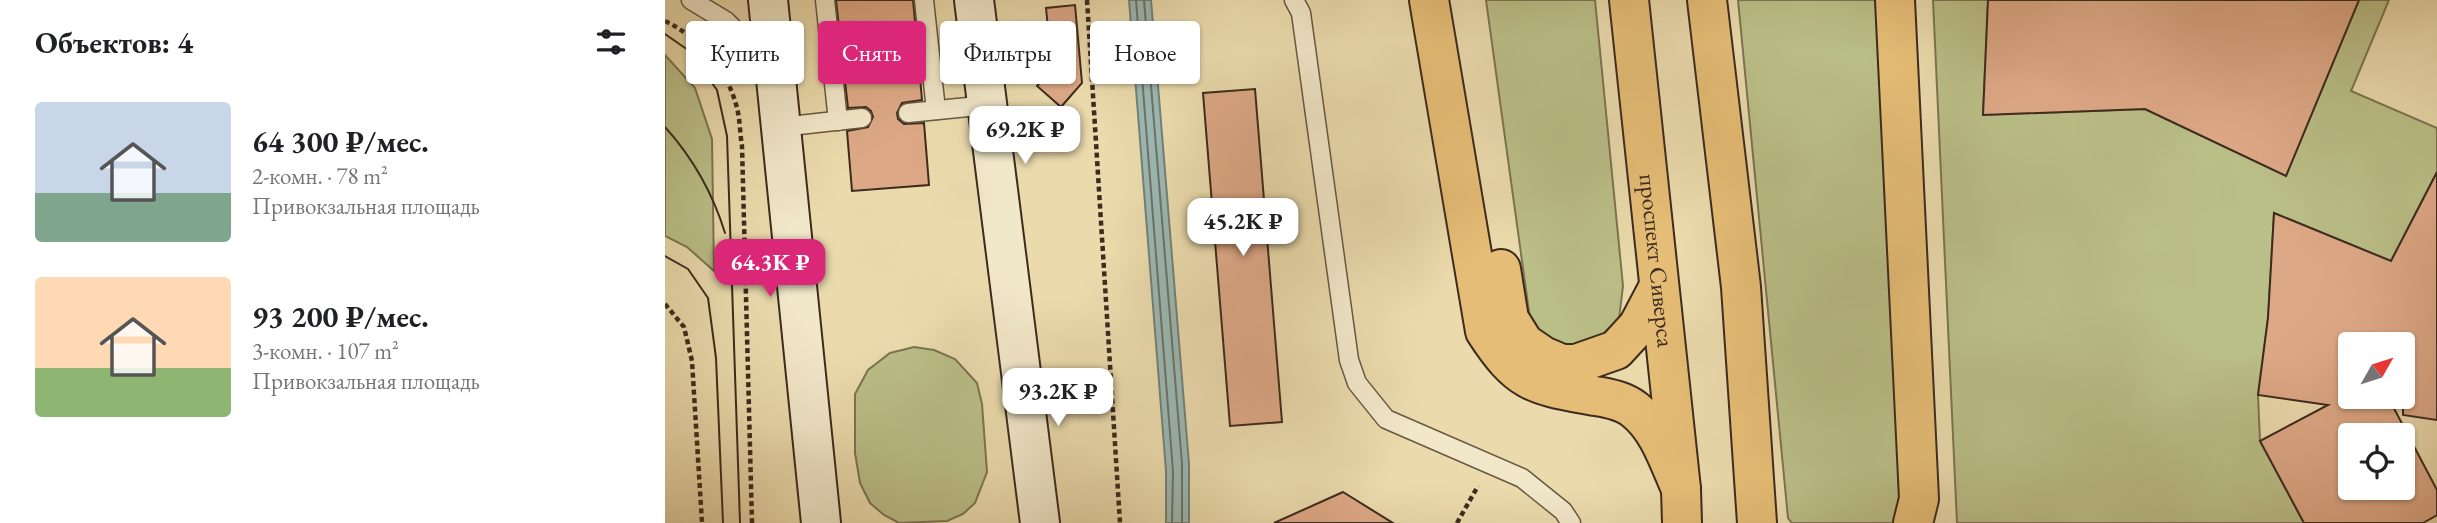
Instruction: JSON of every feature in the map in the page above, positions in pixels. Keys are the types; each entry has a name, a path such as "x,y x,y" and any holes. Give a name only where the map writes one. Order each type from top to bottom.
{"main road":[{"path":"768,0 770,21"},
{"path":"974,0 1040,523"},
{"path":"1429,0 1485,331 1503,359 1527,379 1559,391 1613,399 1635,410 1654,430 1681,506"},
{"path":"1455,0 1510,319 1524,343 1542,356 1562,365 1599,358 1615,350 1638,326 1659,286"},
{"name":"проспект Сиверса","path":"1629,0 1681,506"},
{"path":"1707,0 1741,287 1757,523"},
{"path":"1895,0 1919,499 1913,523"},
{"path":"1917,0 1937,512 1935,523"},
{"path":"777,84 821,523"},
{"path":"1755,470 1776,523"}],"lane":[{"path":"691,0 726,21"},
{"path":"825,0 838,121"},
{"path":"924,0 936,110"},
{"path":"1294,0 1301,13 1349,360 1357,383 1386,419 1522,478 1563,511 1571,523"},
{"path":"908,113 988,105"},
{"path":"781,127 862,118"}],"path":[{"path":"1087,0 1120,523"},
{"path":"665,21 697,41 726,75 738,108 742,146 752,523"},
{"path":"665,304 684,327 692,361 702,523"},
{"path":"1457,523 1491,464"}],"green space":[{"path":"1486,0 1595,0 1623,286 1619,319 1593,343 1575,349 1543,335 1530,319"},
{"path":"1738,0 1882,0 1903,506 1897,523 1792,523 1788,518"},
{"path":"1933,0 1988,0 1983,115 2145,109 2286,176 2359,0 2389,0 2351,91 2437,128 2437,172 2391,261 2274,213 2268,318 2258,395 2260,441 2304,523 1957,523"},
{"path":"665,55 686,78 686,84 691,84 695,88 712,139 714,271 687,247 665,236"},
{"path":"914,347 934,350 955,359 977,383 982,404 987,472 975,503 963,514 947,521 899,523 870,503 860,483 855,453 855,394 868,370 890,353"}],"water":[{"path":"1129,0 1151,0 1153,21 1131,21"},
{"path":"1136,84 1158,84 1189,464 1189,523 1166,523 1166,471"}],"building":[{"path":"836,0 913,0 915,21 838,21"},
{"path":"1988,0 2359,0 2286,176 2145,109 1983,115"},
{"path":"1075,5 1082,83 1061,107 1037,86 1076,84 1076,21 1047,21 1046,8"},
{"path":"845,84 921,84 922,100 902,103 897,113 898,119 904,124 924,123 929,185 852,191 847,131 868,127 873,117 866,107 848,108"},
{"path":"1255,89 1282,422 1230,426 1203,93"},
{"path":"2437,172 2437,420 2403,415 2403,410 2415,410 2415,332 2338,332 2338,410 2395,410 2402,423 2338,423 2338,500 2415,500 2415,448 2437,490 2437,515 2423,523 2304,523 2260,441 2328,405 2258,395 2268,318 2274,213 2391,261"},
{"path":"1343,492 1393,523 1274,523"}],"tram line":[{"path":"665,34 688,50 717,90 727,136 740,523"},
{"path":"665,127 701,177 725,233"},
{"path":"665,256 688,269 708,298 716,358 723,523"}]}
